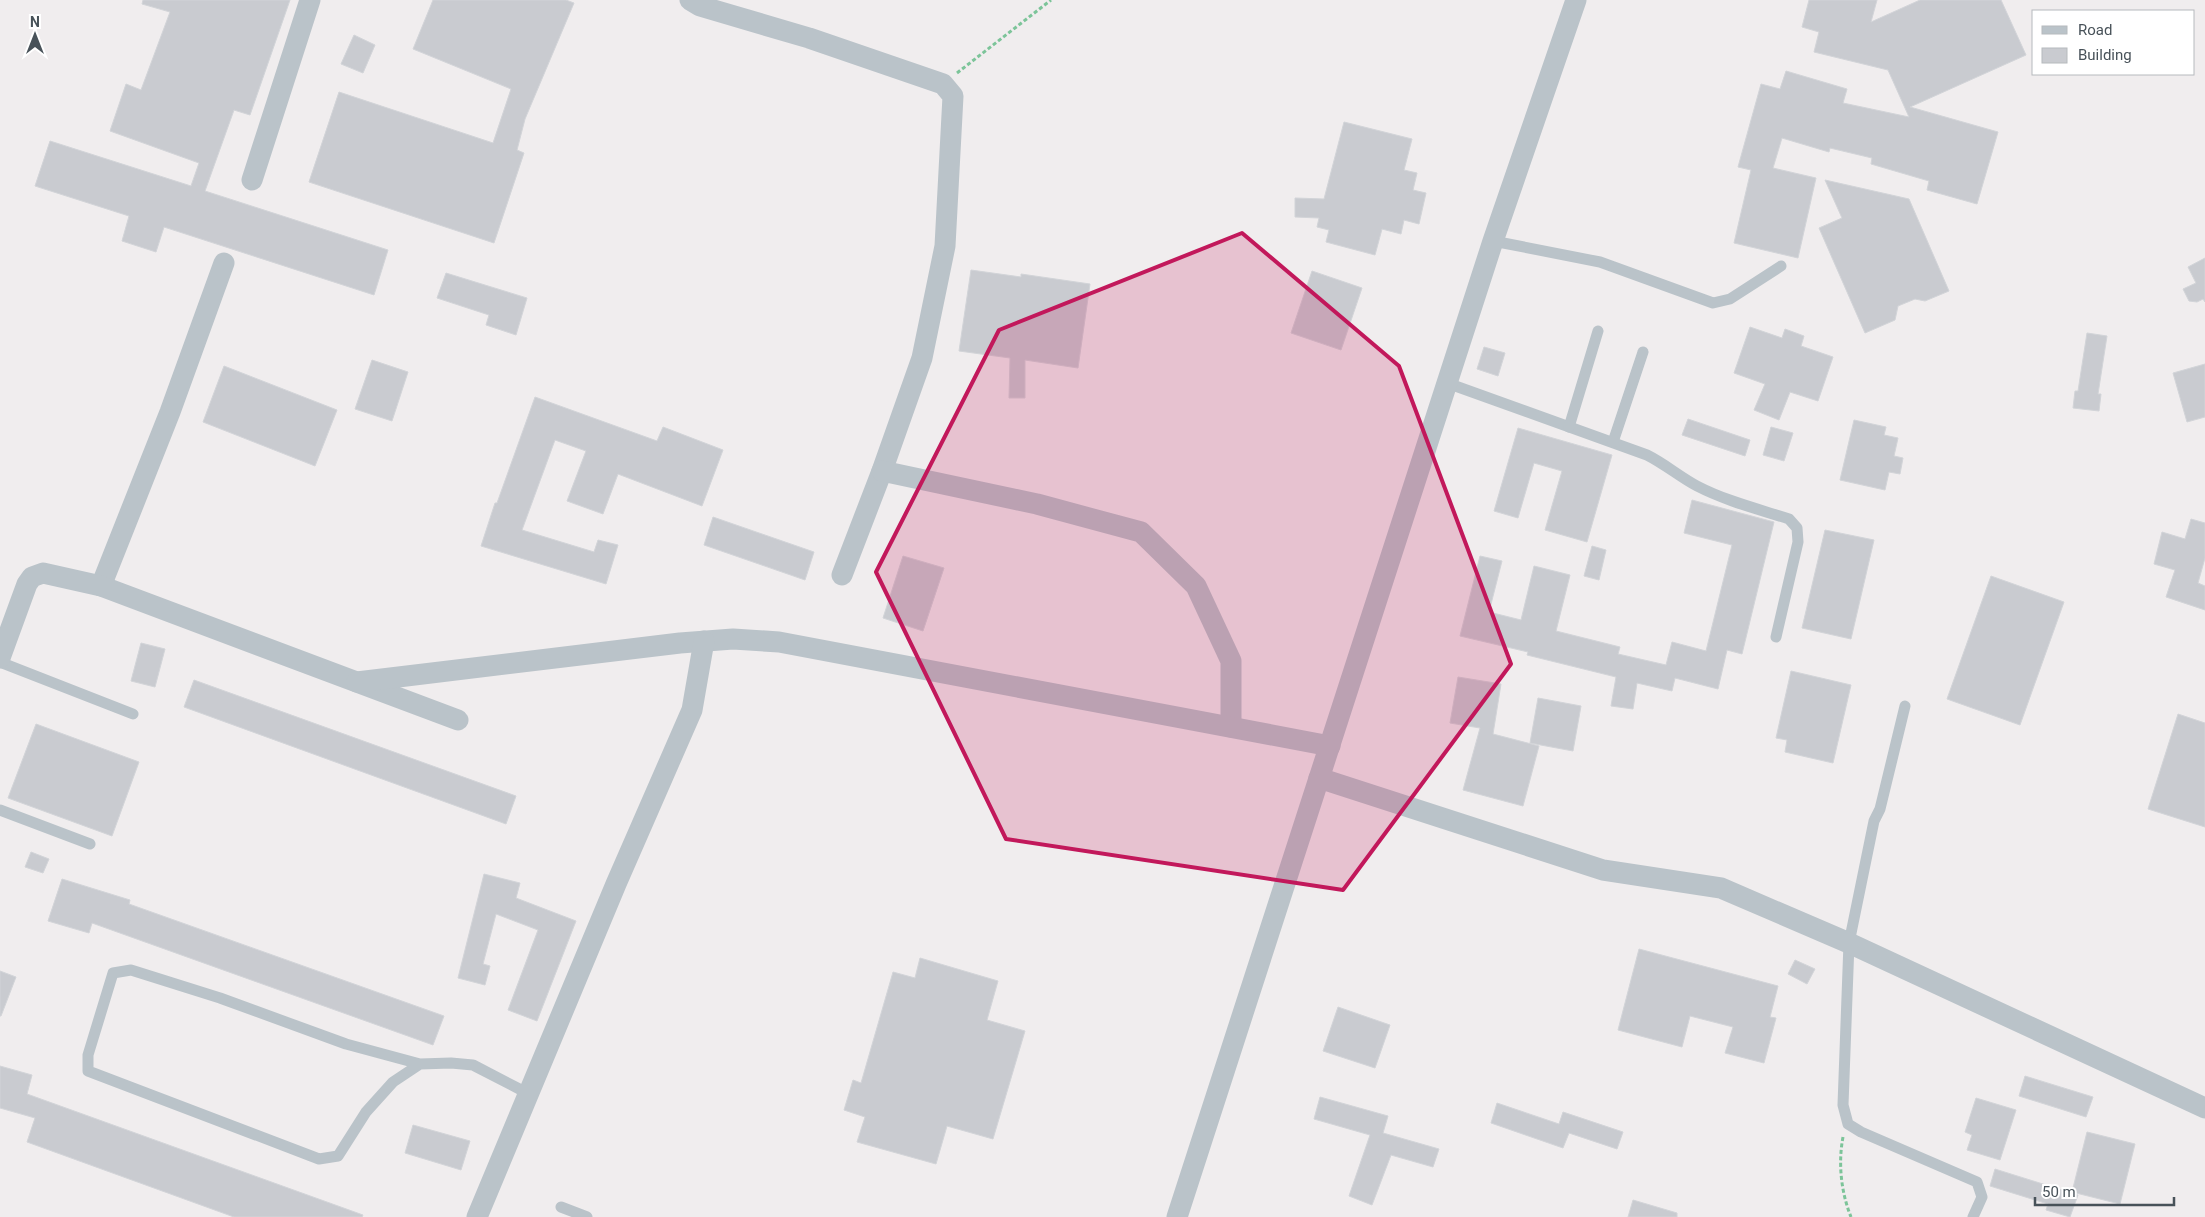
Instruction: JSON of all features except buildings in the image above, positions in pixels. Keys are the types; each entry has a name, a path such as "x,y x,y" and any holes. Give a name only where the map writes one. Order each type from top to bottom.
{"street":[{"path":"252,180 310,0"},
{"path":"690,0 700,6 809,38 943,84 953,96 945,246 922,358 882,471 842,575"},
{"path":"1177,1217 1493,241 1576,0"},
{"path":"101,586 170,412 224,263"},
{"path":"882,471 1037,504 1141,532 1196,586 1231,662 1231,727"},
{"path":"0,658 27,584 32,577 43,573 101,586 458,720"},
{"path":"357,682 704,641 733,639 779,642 1330,746"},
{"path":"477,1217 530,1094 616,884 692,710 704,641"},
{"path":"1319,778 1602,870 1722,888 1849,943 2205,1108"}],"lane":[{"path":"1493,241 1600,262 1712,303 1730,299 1781,266"},
{"path":"1569,427 1598,331"},
{"path":"1613,442 1643,352"},
{"path":"1447,383 1647,454 1667,465 1695,485 1719,496 1789,520 1797,528 1798,542 1776,636"},
{"path":"0,662 133,714"},
{"path":"1905,706 1880,809 1874,821 1849,943 1843,1105 1848,1124 1861,1132 1978,1182 1982,1197 1973,1217"},
{"path":"0,810 90,844"},
{"path":"420,1064 393,1082 366,1112 338,1156 319,1159 88,1071 88,1055 113,972 131,970 220,998 346,1044 420,1064 451,1063 473,1065 530,1094"},
{"path":"561,1207 587,1217"}],"path":[{"path":"943,84 1051,0"},
{"path":"1848,1124 1840,1155 1842,1186 1851,1217"}],"highlighted area":[{"path":"1242,233 1399,366 1511,664 1343,890 1006,839 876,572 999,330"}]}
